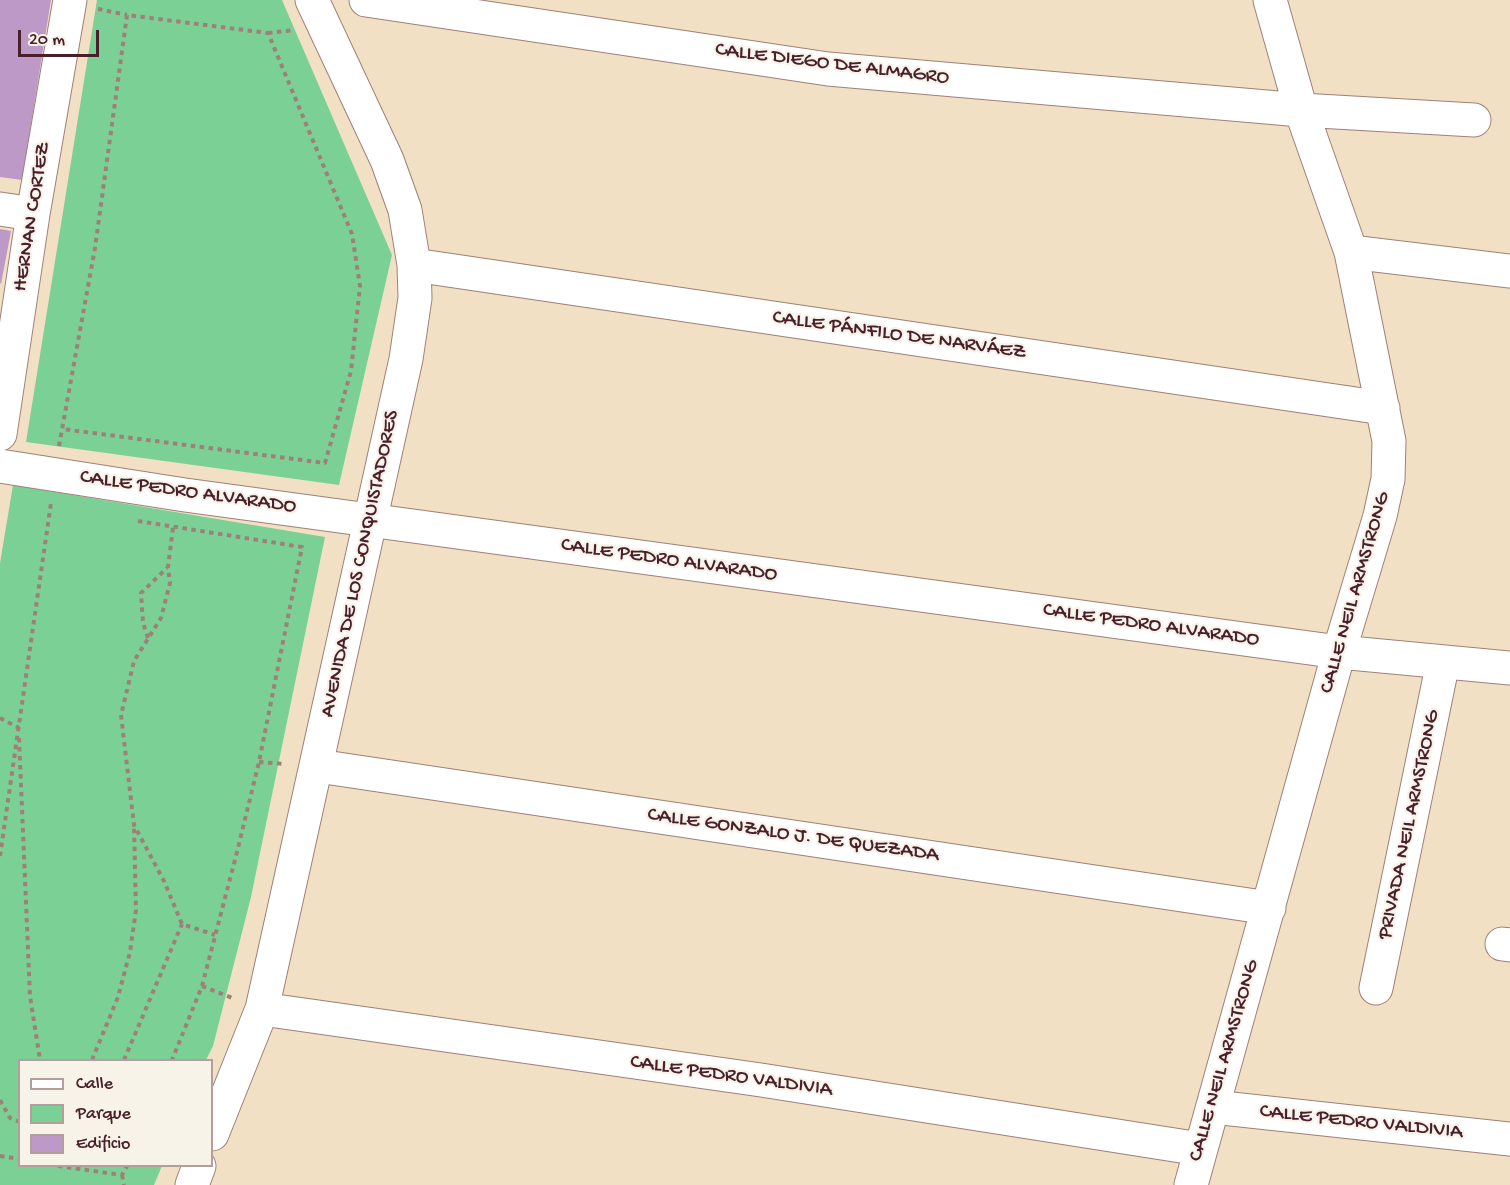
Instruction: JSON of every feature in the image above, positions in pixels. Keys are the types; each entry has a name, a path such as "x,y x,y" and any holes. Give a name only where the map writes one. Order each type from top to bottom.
{"street":[{"name":"HERNAN CORTEZ","path":"0,434 33,214 70,0"},
{"name":"AVENIDA DE LOS CONQUISTADORES","path":"213,1132 262,1009 318,766 406,359 415,298 414,265 405,210 387,160 312,0"},
{"name":"CALLE DIEGO DE ALMAGRO","path":"366,0 828,69 1301,110 1474,120"},
{"name":"CALLE NEIL ARMSTRONG","path":"1191,1185 1339,652 1380,516 1388,479 1389,441 1351,252 1301,110 1270,0"},
{"path":"0,209 33,214"},
{"path":"1351,252 1510,271"},
{"name":"CALLE PÁNFILO DE NARVÁEZ","path":"414,265 1383,408"},
{"name":"CALLE PEDRO ALVARADO","path":"0,466 371,520 1339,652 1510,668"},
{"name":"PRIVADA NEIL ARMSTRONG","path":"1376,988 1443,662"},
{"name":"CALLE GONZALO J. DE QUEZADA","path":"318,766 1269,908"},
{"name":"CALLE PEDRO VALDIVIA","path":"262,1009 749,1078 1200,1149"},
{"name":"CALLE PEDRO VALDIVIA","path":"1213,1107 1510,1139"},
{"path":"192,1185 199,1167"}],"path":[{"path":"59,446 62,429 95,248 127,15 268,33 352,234 360,286 351,371 325,463 62,429"},
{"path":"0,856 51,503 62,506"},
{"path":"128,519 172,528 302,547 259,762 202,986 172,1059"},
{"path":"92,1059 118,997 130,952 136,910 134,825 121,715 134,661 161,618 171,583 168,567 172,528"},
{"path":"148,638 143,623 141,593 168,567"},
{"path":"0,718 19,727"},
{"path":"19,727 30,996 40,1059"},
{"path":"124,1059 182,924 164,881 134,825"},
{"path":"182,924 215,935"},
{"path":"0,1100 10,1118 18,1121"},
{"path":"0,1156 18,1159"},
{"path":"65,1167 122,1175"},
{"path":"124,1185 122,1175 126,1167"}],"green space":[{"path":"97,0 282,0 392,255 339,485 26,442"},
{"path":"13,485 325,537 251,897 213,1046 206,1059 18,1059 18,1167 162,1167 154,1185 0,1185 0,563"}],"building":[{"path":"0,0 51,0 22,180 0,177"},
{"path":"0,229 11,231 1,284 0,283"}]}
